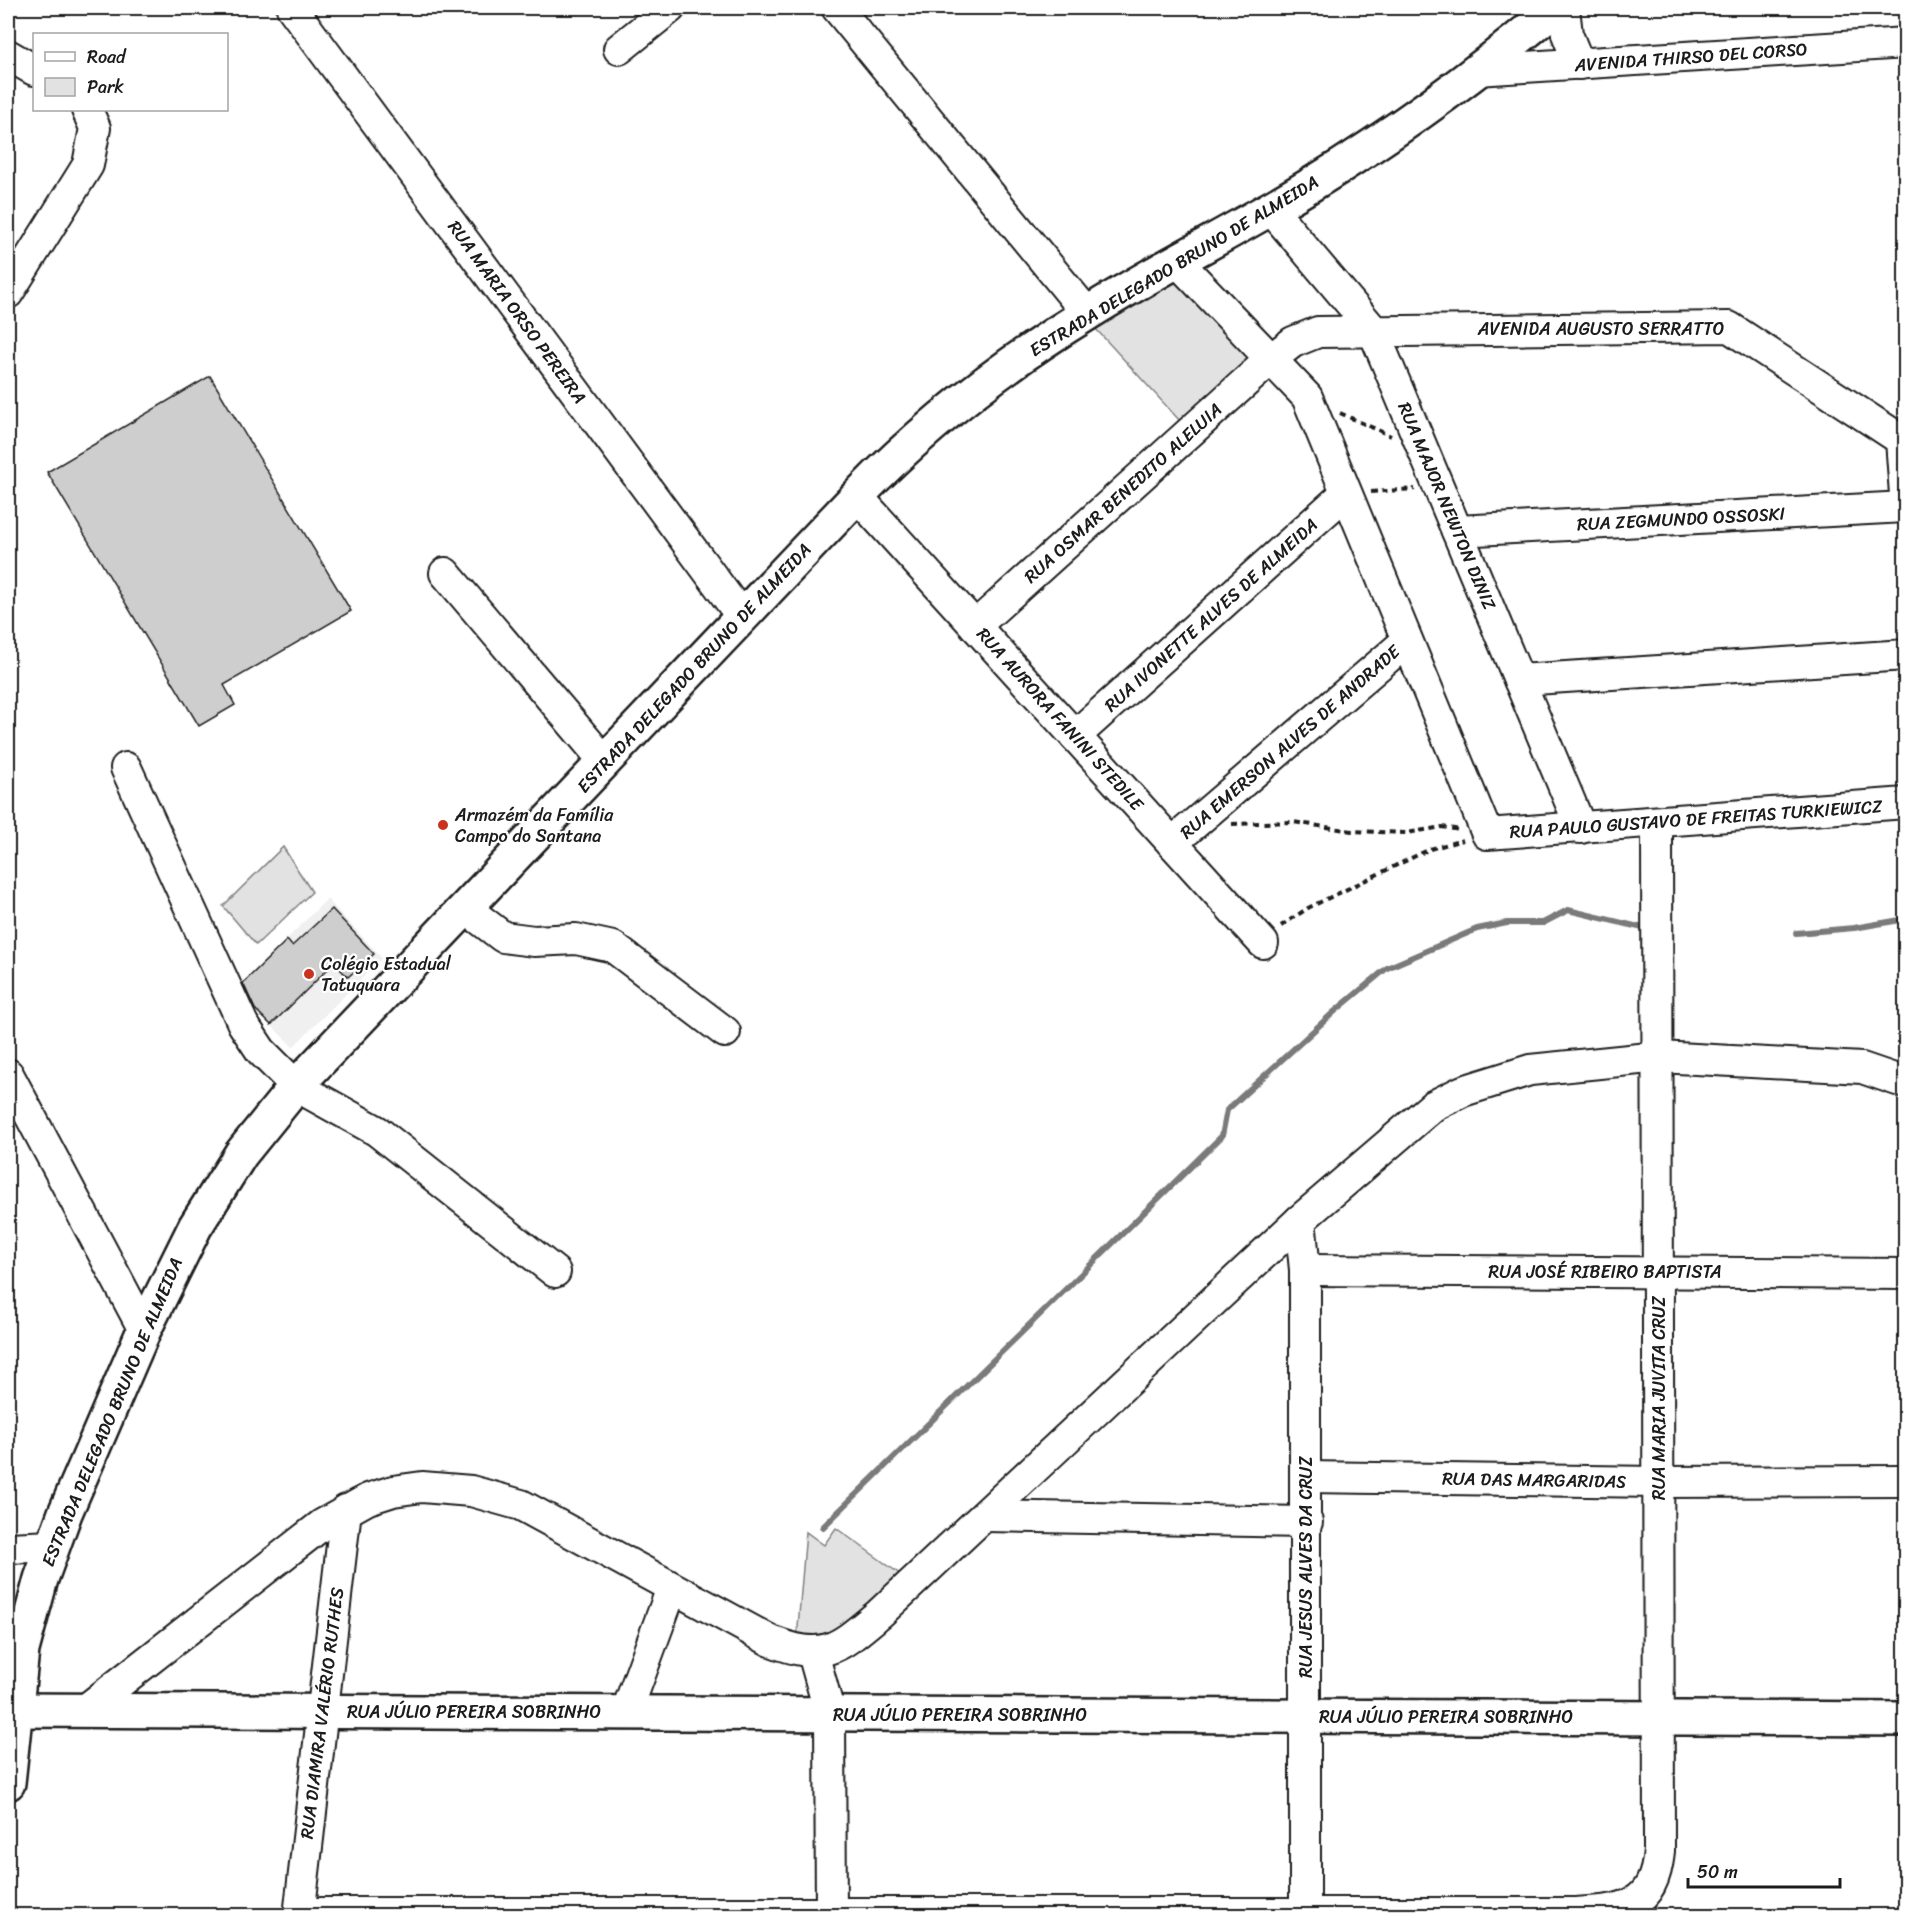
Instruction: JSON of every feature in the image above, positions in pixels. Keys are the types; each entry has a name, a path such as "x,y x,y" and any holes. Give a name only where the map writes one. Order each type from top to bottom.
{"main road":[{"name":"ESTRADA DELEGADO BRUNO DE ALMEIDA","path":"8,1783 22,1650 53,1546 144,1330 175,1263 216,1191 271,1116 297,1086 857,496 931,425 981,385 1088,313 1271,209 1353,159 1476,70 1555,8"},
{"name":"RUA JÚLIO PEREIRA SOBRINHO","path":"14,1710 1905,1719"}],"street":[{"name":"RUA MARIA ORSO PEREIRA","path":"292,8 742,617"},
{"path":"619,49 670,8"},
{"path":"837,8 1088,313"},
{"path":"1564,8 1567,34 1579,64"},
{"name":"AVENIDA THIRSO DEL CORSO","path":"1476,70 1905,43"},
{"path":"8,55 33,69"},
{"path":"8,293 88,165 95,128 87,111"},
{"name":"RUA MAJOR NEWTON DINIZ","path":"1271,209 1373,330 1581,828"},
{"path":"1177,261 1307,397 1487,834"},
{"name":"AVENIDA AUGUSTO SERRATTO","path":"1271,359 1305,335 1318,332 1729,327 1903,441"},
{"name":"RUA OSMAR BENEDITO ALELUIA","path":"975,626 1271,359"},
{"path":"1903,441 1905,507"},
{"name":"RUA IVONETTE ALVES DE ALMEIDA","path":"1075,736 1346,494"},
{"name":"RUA AURORA FANINI STEDILE","path":"857,496 1075,736 1182,835 1263,943"},
{"name":"RUA ZEGMUNDO OSSOSKI","path":"1457,531 1905,507"},
{"path":"445,573 605,762"},
{"name":"RUA EMERSON ALVES DE ANDRADE","path":"1182,835 1407,641"},
{"path":"1519,680 1905,655"},
{"path":"126,768 251,1038 297,1086 377,1131 555,1272"},
{"name":"RUA PAULO GUSTAVO DE FREITAS TURKIEWICZ","path":"1487,834 1905,803"},
{"name":"RUA MARIA JUVITA CRUZ","path":"299,1914 1573,1912 1626,1907 1637,1902 1654,1878 1659,1851 1660,1273 1657,822"},
{"path":"465,908 503,936 534,941 576,939 613,947 725,1032"},
{"path":"85,1710 301,1539 346,1510 368,1499 412,1488 449,1488 471,1491 521,1505 771,1641 813,1653 827,1650 862,1628 986,1516 1300,1220 1433,1106 1463,1091 1530,1071 1659,1057 1862,1068 1905,1083"},
{"path":"8,1074 144,1330"},
{"name":"RUA JESUS ALVES DA CRUZ","path":"1300,1220 1305,1270 1307,1522 1305,1914"},
{"name":"RUA JOSÉ RIBEIRO BAPTISTA","path":"1305,1270 1905,1274"},
{"name":"RUA DAS MARGARIDAS","path":"1306,1477 1658,1482 1905,1481"},
{"name":"RUA DIAMIRA VALÉRIO RUTHES","path":"299,1914 346,1510"},
{"path":"986,1516 1307,1522"},
{"path":"8,1548 53,1546"},
{"path":"626,1713 672,1588"},
{"path":"813,1653 830,1714 831,1914"}],"path":[{"path":"1307,397 1424,451"},
{"path":"1346,494 1439,488"},
{"path":"1182,835 1293,822 1352,831 1407,833 1442,827 1487,834"},
{"path":"1263,943 1288,921 1308,909 1430,849 1487,834"}],"shaded area":[{"name":"Colégio Estadual Tatuquara","path":"327,899 382,958 293,1047 236,990"}],"green space":[{"path":"1176,278 1251,357 1180,421 1094,327"},
{"path":"283,847 312,892 256,945 223,906"},
{"path":"836,1528 904,1577 837,1633 797,1639 806,1532 824,1545"}],"building":[{"path":"210,376 351,611 224,685 235,705 199,726 47,472"},
{"name":"Colégio Estadual Tatuquara","path":"332,909 374,954 348,977 334,963 271,1025 255,1009 243,983 287,940 292,946"}],"waterway":[{"path":"823,1527 1222,1136 1227,1110 1334,1012 1387,968 1477,929 1507,923 1543,923 1568,910 1643,928"},
{"path":"1796,933 1854,928 1906,919"}],"place":[{"name":"Armazém da Família Campo do Santana","path":"443,825"},
{"name":"Colégio Estadual Tatuquara","path":"309,974"}]}
